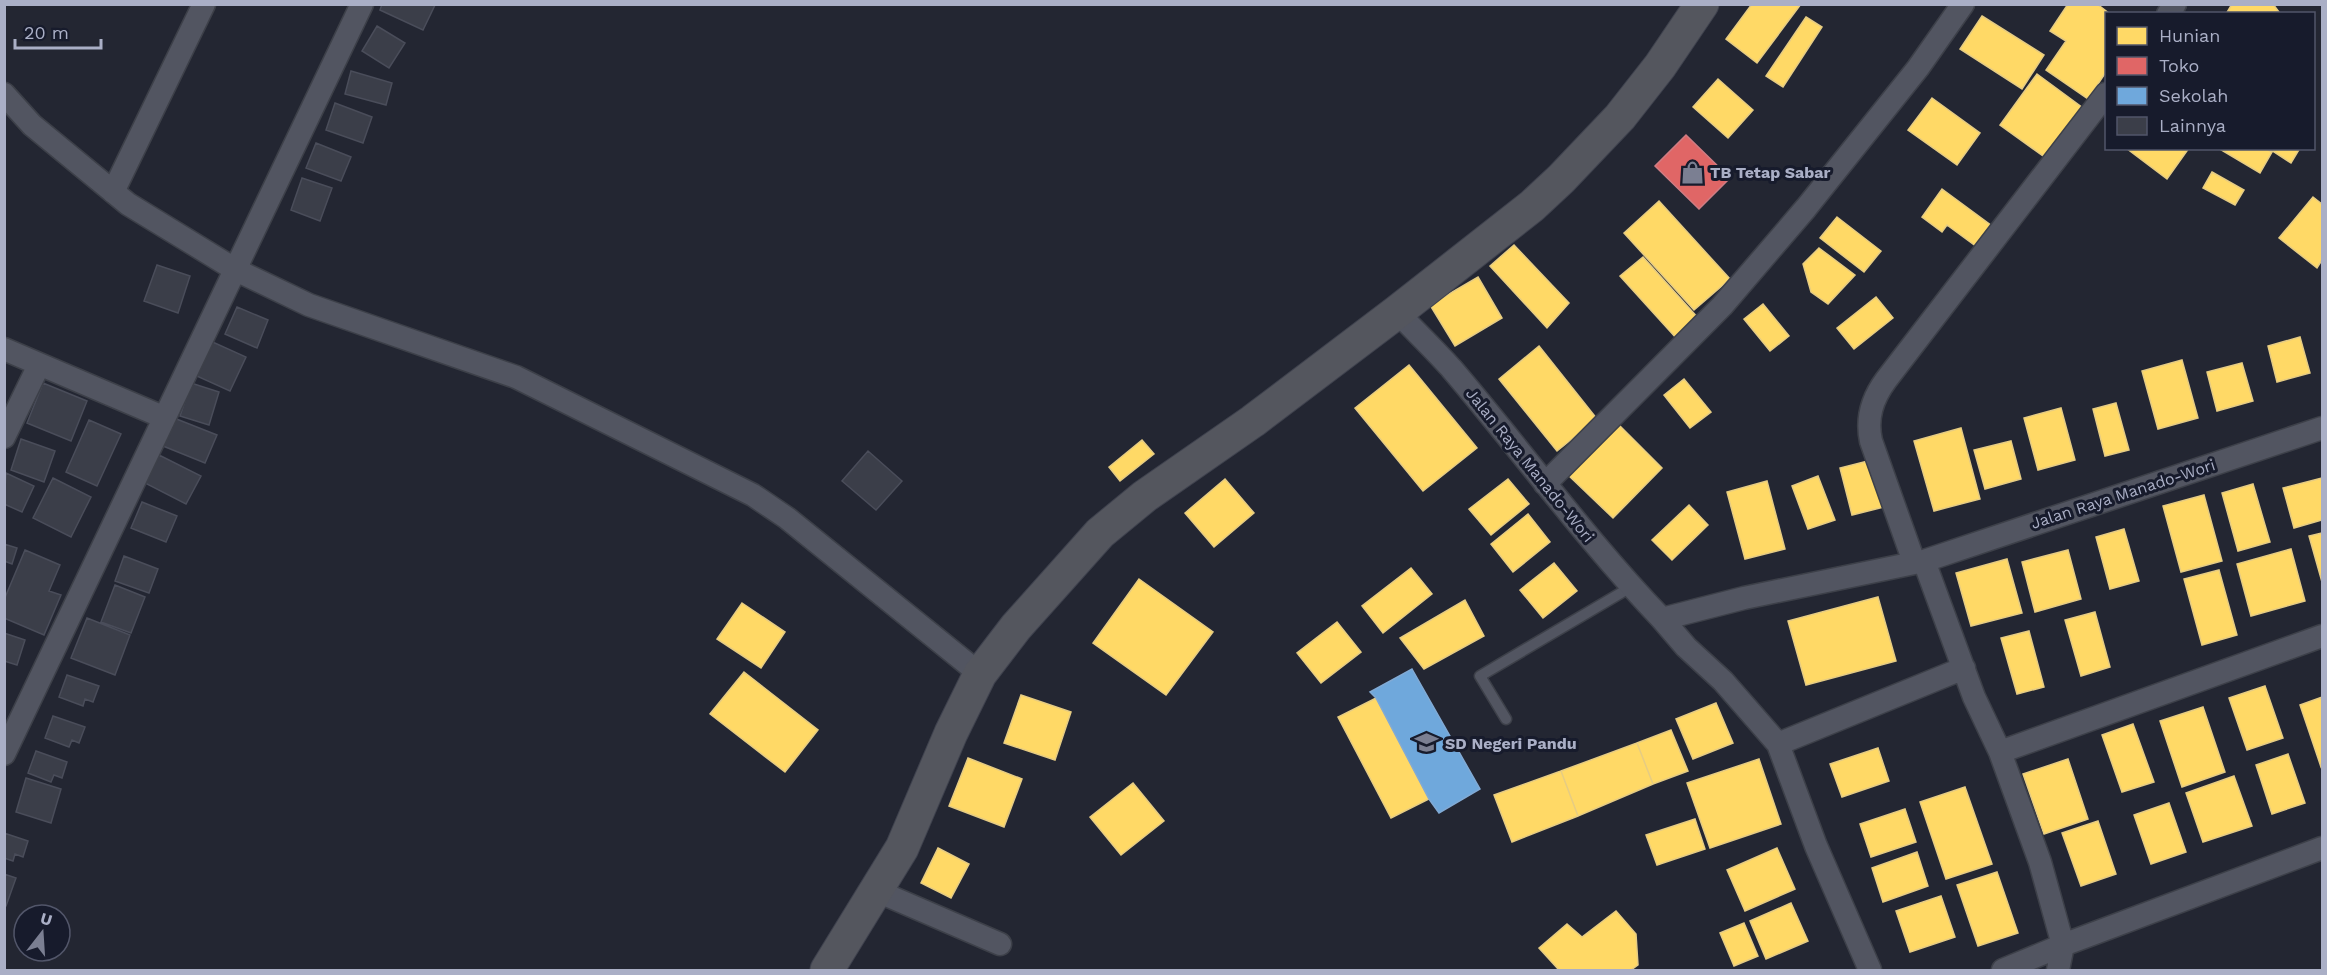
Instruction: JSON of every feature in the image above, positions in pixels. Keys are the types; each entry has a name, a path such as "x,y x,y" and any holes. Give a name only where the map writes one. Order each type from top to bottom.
{"highway":[{"path":"827,970 902,848 951,733 980,675 1016,627 1100,533 1145,496 1253,421 1474,254 1561,179 1620,117 1660,66 1693,6"}],"street":[{"path":"113,192 204,4"},
{"path":"4,754 362,4"},
{"path":"1545,484 1722,306 1806,208 1910,77 1963,4"},
{"path":"4,94 33,125 113,192 178,236 236,270 309,304 516,377 753,495 787,518 980,675"},
{"path":"2058,970 2063,945 2040,862 2000,752 1974,697 1871,441 1869,421 1872,403 1886,380 2105,95"},
{"name":"Jalan Raya Manado-Wori","path":"1397,312 1449,367 1631,587 1686,647 1723,681 1778,744 1816,846 1870,970"},
{"path":"4,350 163,417"},
{"path":"4,437 39,365"},
{"name":"Jalan Raya Manado-Wori","path":"1662,619 1744,598 1919,561 2322,428"},
{"path":"2000,752 2322,636"},
{"path":"1778,744 1964,668"},
{"path":"2004,970 2063,945 2322,848"},
{"path":"877,891 1000,944"}],"lane":[{"path":"1506,719 1480,676 1631,587"}],"building: Hunian":[{"path":"1752,4 1801,4 1757,63 1726,39"},
{"path":"2068,4 2097,4 2107,12 2105,12 2105,74 2088,99 2046,70 2066,41 2050,31"},
{"path":"2232,4 2273,4 2279,12 2227,12"},
{"path":"1982,16 2044,55 2022,89 1960,49"},
{"path":"1806,17 1822,27 1783,87 1766,76"},
{"path":"2037,74 2087,111 2050,161 2000,125"},
{"path":"1718,79 1753,110 1728,138 1693,107"},
{"path":"1932,98 1980,133 1957,165 1908,130"},
{"path":"2129,150 2188,150 2167,179"},
{"path":"2221,150 2268,150 2272,152 2260,173"},
{"path":"2271,150 2299,150 2291,163"},
{"path":"2212,172 2244,190 2235,205 2203,188"},
{"path":"1942,189 1992,226 1977,247 1947,225 1942,232 1922,217"},
{"path":"2313,197 2322,204 2322,260 2317,268 2279,238"},
{"path":"1659,201 1730,279 1694,310 1624,233"},
{"path":"1837,217 1881,251 1864,272 1820,238"},
{"path":"1514,245 1569,303 1547,328 1490,266"},
{"path":"1819,248 1855,275 1828,304 1811,292 1803,264"},
{"path":"1643,257 1699,319 1677,339 1620,276"},
{"path":"1478,277 1502,318 1455,346 1430,305"},
{"path":"1876,297 1893,318 1854,349 1837,328"},
{"path":"1763,304 1789,336 1770,351 1744,319"},
{"path":"2300,337 2310,373 2277,382 2268,346"},
{"path":"1539,346 1597,419 1557,451 1499,379"},
{"path":"2182,360 2198,418 2158,429 2142,371"},
{"path":"2242,363 2253,401 2217,411 2207,372"},
{"path":"1409,365 1477,448 1423,491 1355,408"},
{"path":"1684,379 1711,412 1690,428 1664,395"},
{"path":"2116,403 2129,450 2105,456 2093,409"},
{"path":"2061,408 2075,460 2038,470 2024,418"},
{"path":"1616,422 1662,468 1613,518 1566,473"},
{"path":"1961,428 1980,499 1934,511 1914,441"},
{"path":"1142,440 1154,454 1120,481 1109,467"},
{"path":"2011,441 2021,479 1985,489 1974,450"},
{"path":"1872,460 1884,507 1852,515 1840,468"},
{"path":"1818,476 1835,520 1808,529 1792,486"},
{"path":"2322,478 2322,520 2294,528 2283,488"},
{"path":"1225,479 1254,513 1214,547 1185,513"},
{"path":"1508,479 1529,504 1491,535 1469,509"},
{"path":"1767,481 1785,549 1745,559 1727,492"},
{"path":"2253,484 2270,542 2238,551 2222,493"},
{"path":"2204,495 2222,561 2181,572 2163,506"},
{"path":"1689,505 1708,525 1672,560 1652,540"},
{"path":"1528,514 1550,542 1513,572 1491,544"},
{"path":"2124,529 2139,581 2110,589 2096,537"},
{"path":"2322,533 2322,582 2309,536"},
{"path":"2291,549 2305,601 2251,616 2237,564"},
{"path":"2068,550 2081,599 2035,612 2022,562"},
{"path":"2007,559 2022,613 1971,626 1956,573"},
{"path":"1554,563 1577,591 1543,618 1520,590"},
{"path":"1411,568 1432,594 1383,633 1362,606"},
{"path":"2219,570 2237,635 2202,645 2184,579"},
{"path":"1139,579 1213,632 1166,695 1093,643"},
{"path":"1878,597 1896,661 1806,685 1788,621"},
{"path":"1465,600 1484,636 1424,669 1400,638"},
{"path":"742,603 785,632 761,668 717,639"},
{"path":"2095,612 2110,667 2081,676 2065,620"},
{"path":"1337,622 1361,652 1321,683 1297,653"},
{"path":"2029,631 2044,687 2017,694 2001,638"},
{"path":"744,672 818,730 785,772 710,714"},
{"path":"2265,686 2283,738 2247,750 2229,698"},
{"path":"1021,695 1071,712 1055,760 1004,743"},
{"path":"2322,697 2322,766 2321,767 2300,705"},
{"path":"1376,698 1429,799 1391,818 1338,717"},
{"path":"1716,703 1733,743 1693,759 1676,719"},
{"path":"2203,707 2225,772 2182,787 2160,721"},
{"path":"2133,724 2154,782 2122,792 2102,735"},
{"path":"1671,730 1688,771 1653,784 1637,743"},
{"path":"1637,743 1653,784 1578,816 1561,771"},
{"path":"1878,748 1889,781 1842,797 1830,764"},
{"path":"2288,754 2305,803 2272,814 2256,765"},
{"path":"968,758 1022,779 1004,827 949,806"},
{"path":"1759,759 1781,824 1710,848 1687,783"},
{"path":"2068,759 2088,819 2044,834 2023,774"},
{"path":"1561,771 1578,816 1512,842 1494,795"},
{"path":"2234,776 2252,826 2203,842 2186,793"},
{"path":"1133,783 1164,821 1121,855 1090,817"},
{"path":"1965,787 1992,864 1946,879 1920,802"},
{"path":"2169,803 2186,852 2151,864 2134,815"},
{"path":"1905,809 1916,842 1871,857 1860,824"},
{"path":"1695,819 1705,849 1657,865 1646,835"},
{"path":"2098,821 2116,874 2081,886 2062,833"},
{"path":"938,848 969,864 951,898 921,883"},
{"path":"1777,848 1795,889 1745,911 1727,870"},
{"path":"1917,852 1928,886 1883,902 1872,868"},
{"path":"1997,872 2018,933 1978,946 1957,885"},
{"path":"1941,896 1955,937 1910,952 1896,911"},
{"path":"1791,903 1808,941 1766,959 1750,921"},
{"path":"1616,911 1636,934 1638,965 1631,970 1559,970 1539,948 1567,924 1582,937"},
{"path":"1744,923 1758,956 1734,966 1720,933"}],"building: Toko":[{"name":"TB Tetap Sabar","path":"1686,135 1730,178 1699,209 1655,166"}],"building: Sekolah":[{"name":"SD Negeri Pandu","path":"1412,669 1480,789 1439,813 1429,799 1376,698 1370,692"}],"building: Lainnya":[{"path":"382,4 435,5 423,30 380,10"},
{"path":"377,26 405,43 389,68 362,51"},
{"path":"351,71 392,83 386,105 345,94"},
{"path":"335,103 372,117 363,143 326,130"},
{"path":"316,143 351,157 341,181 306,168"},
{"path":"302,178 332,188 320,221 291,210"},
{"path":"157,265 190,276 178,313 144,301"},
{"path":"237,307 268,320 257,348 225,334"},
{"path":"206,339 246,357 230,391 190,373"},
{"path":"43,383 87,401 71,441 27,423"},
{"path":"191,383 219,392 209,425 180,416"},
{"path":"174,418 217,435 205,463 163,446"},
{"path":"89,420 121,434 97,486 66,472"},
{"path":"21,439 55,451 44,482 11,470"},
{"path":"868,451 902,481 876,510 842,481"},
{"path":"159,455 201,476 186,504 145,483"},
{"path":"6,473 34,486 22,512 4,504"},
{"path":"53,478 91,497 71,537 33,518"},
{"path":"142,502 177,516 166,542 131,528"},
{"path":"4,544 17,548 12,564 4,561"},
{"path":"25,550 60,565 49,591 61,595 44,635 4,618 4,600"},
{"path":"124,556 158,569 149,593 115,581"},
{"path":"115,585 145,597 131,633 101,622"},
{"path":"87,618 130,635 115,675 71,658"},
{"path":"4,633 25,640 17,665 4,661"},
{"path":"67,675 99,686 93,702 85,699 83,706 59,697"},
{"path":"53,716 85,727 79,743 72,740 69,747 45,738"},
{"path":"36,751 67,762 62,778 54,775 51,782 28,773"},
{"path":"26,778 61,789 51,823 16,812"},
{"path":"4,833 28,841 23,857 15,854 13,861 4,858"},
{"path":"4,874 16,878 6,906 4,906"}],"place":[{"name":"TB Tetap Sabar","path":"1692,172"},
{"name":"SD Negeri Pandu","path":"1427,743"}]}
